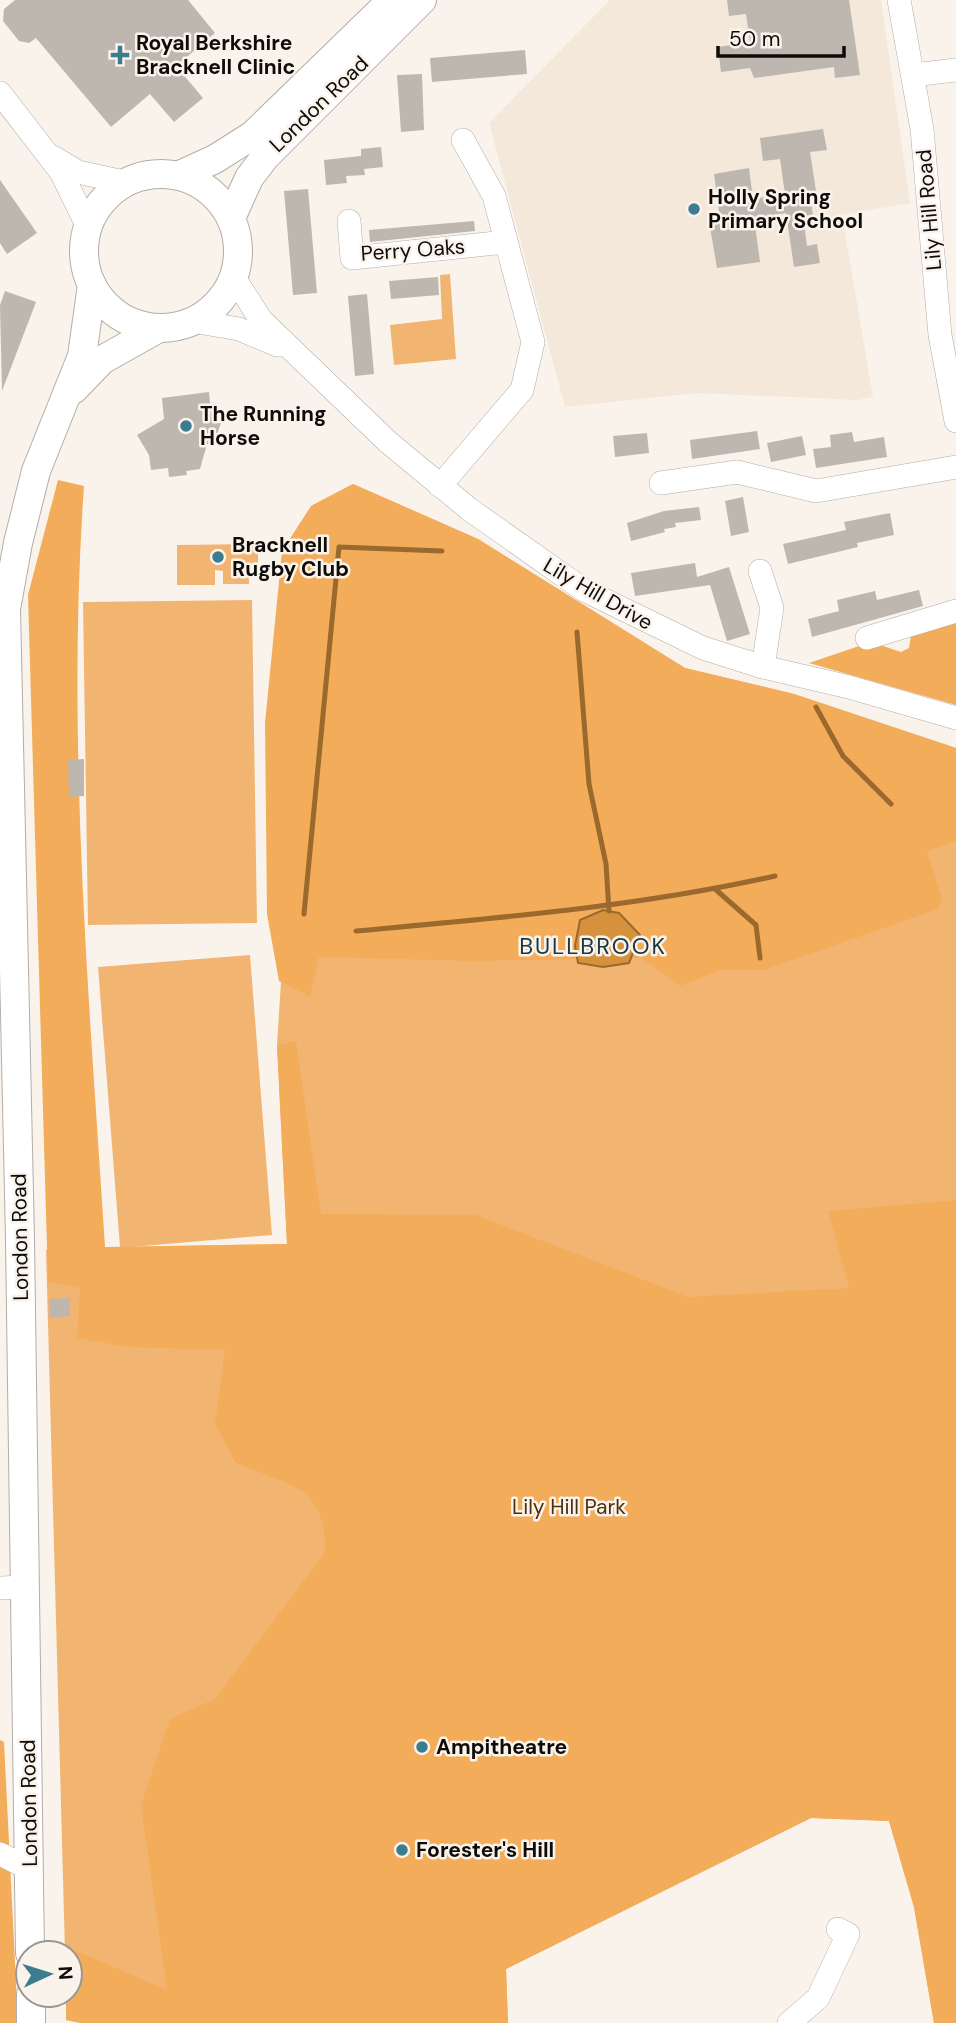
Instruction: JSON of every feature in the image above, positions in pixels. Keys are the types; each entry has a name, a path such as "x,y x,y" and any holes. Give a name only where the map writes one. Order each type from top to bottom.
{"main road":[{"name":"London Road","path":"180,176 254,135 392,0"},
{"name":"London Road","path":"231,218 249,178 265,157 422,0"},
{"path":"149,174 180,176 208,190 231,218 236,242 233,276 215,305 192,321 159,328 135,325 117,316 92,285 86,246 88,227 101,202 124,183 149,174"},
{"name":"London Road","path":"29,1939 13,1587 3,609 33,482 82,356 92,285"},
{"name":"London Road","path":"64,403 102,360 159,328"}],"street":[{"name":"Lily Hill Road","path":"900,0 922,129 940,335 956,421"},
{"path":"914,75 956,70"},
{"path":"0,93 69,186 88,227"},
{"path":"440,486 522,390 533,342 494,196 463,140"},
{"path":"45,152 78,172 124,183"},
{"name":"Perry Oaks","path":"349,222 352,258 506,242"},
{"name":"Lily Hill Drive","path":"233,276 261,320 440,486 539,561 584,590 670,635 763,667 849,687 956,718"},
{"name":"Lily Hill Drive","path":"192,321 257,334 300,359"},
{"path":"661,483 737,472 816,491 956,467"},
{"path":"760,571 772,608 763,667"},
{"path":"867,638 956,611"},
{"path":"789,2023 818,1998 848,1934"}],"shaded area":[{"name":"Holly Spring Primary School","path":"610,0 881,0 910,203 842,215 873,397 858,400 696,393 565,407 489,123"},
{"path":"603,910 619,913 640,935 629,963 603,967 578,963 575,946 580,920"}],"green space":[{"path":"450,274 456,359 394,365 390,325 442,319 440,275"},
{"path":"58,480 84,486 77,676 79,772 87,962 105,1247 287,1244 277,1045 296,1041 321,1214 476,1215 688,1297 849,1288 828,1211 956,1200 956,2023 934,2023 914,1907 889,1821 811,1818 506,1969 508,2023 81,2023 66,2020 66,2009 84,2009 84,1954 167,1990 141,1805 170,1719 215,1699 325,1552 319,1512 311,1499 287,1483 235,1462 215,1423 225,1350 128,1347 77,1338 80,1288 48,1282 28,595"},
{"name":"Lily Hill Park","path":"353,484 478,539 685,668 794,694 956,748 956,2023 934,2023 914,1907 889,1821 811,1818 506,1969 508,2023 81,2023 66,2020 66,2009 84,2009 84,1939 65,1939 46,1250 120,1247 98,967 250,955 272,1235 132,1247 287,1244 277,1045 311,506"},
{"path":"353,484 478,539 685,668 794,694 956,748 956,841 927,851 942,900 938,909 764,970 721,970 680,986 641,958 474,961 319,957 310,997 279,981 267,914 265,723 282,551 311,506"},
{"name":"Bracknell Rugby Club","path":"258,544 258,570 249,570 249,584 223,584 223,571 215,570 215,585 177,585 177,545"},
{"path":"252,600 257,923 88,925 83,602"},
{"path":"956,620 956,705 809,663 871,642 901,652 909,648 911,635"},
{"path":"0,1740 4,1742 14,1943 14,2009 17,2009 18,2023 0,2023"}],"building":[{"name":"Royal Berkshire Bracknell Clinic","path":"15,0 188,0 215,33 176,66 203,98 174,122 150,94 111,127 36,38 29,43 19,41 3,21 4,9"},
{"path":"727,0 849,0 860,75 835,78 834,67 754,78 750,68 721,72 718,47 750,42 746,14 729,16"},
{"path":"525,50 527,74 432,82 430,58"},
{"path":"422,74 424,130 401,132 397,75"},
{"path":"823,129 827,150 810,152 816,191 809,192 813,215 803,216 807,246 817,244 820,263 794,267 786,213 754,218 760,262 717,268 709,221 720,219 714,174 749,168 753,199 785,194 780,159 763,161 760,138"},
{"path":"381,147 383,167 364,169 365,175 346,176 347,183 326,185 324,160 361,156 361,149"},
{"path":"0,180 37,233 7,254 0,243"},
{"path":"308,189 317,293 293,295 284,191"},
{"path":"474,221 475,231 370,242 369,230"},
{"path":"438,277 439,295 391,299 389,281"},
{"path":"5,291 36,302 2,391 0,305"},
{"path":"367,294 374,374 355,376 348,296"},
{"name":"The Running Horse","path":"209,392 211,413 223,417 214,443 207,444 200,469 186,471 187,475 169,477 168,468 151,470 149,455 137,435 164,419 162,398"},
{"path":"757,431 760,449 692,459 690,440"},
{"path":"852,432 854,442 884,437 887,457 816,468 813,449 831,447 830,435"},
{"path":"647,433 649,453 615,457 613,436"},
{"path":"802,436 806,455 771,462 767,443"},
{"path":"743,497 749,532 731,536 725,501"},
{"path":"699,507 701,520 675,523 676,527 664,529 665,532 631,541 627,523 664,511"},
{"path":"890,513 894,535 788,564 783,544 846,530 844,522"},
{"path":"695,563 697,577 729,567 750,634 727,641 710,585 635,596 631,573"},
{"path":"919,590 923,606 812,637 808,619 839,611 837,600 875,591 877,600"},
{"path":"84,759 84,796 69,797 68,760"},
{"path":"70,1298 70,1316 50,1318 49,1299"}],"waterway":[{"path":"304,914 339,547 442,551"},
{"path":"577,632 589,784 606,864 609,911"},
{"path":"816,707 843,756 891,804"},
{"path":"356,931 619,904 775,876"},
{"path":"715,889 756,925 760,958"}],"place":[{"name":"Royal Berkshire Bracknell Clinic","path":"120,55"},
{"name":"Holly Spring Primary School","path":"694,209"},
{"name":"The Running Horse","path":"186,426"},
{"name":"Bracknell Rugby Club","path":"218,557"},
{"name":"Ampitheatre","path":"422,1747"},
{"name":"Forester's Hill","path":"402,1850"}],"district":[{"name":"BULLBROOK","path":"593,946"}]}
